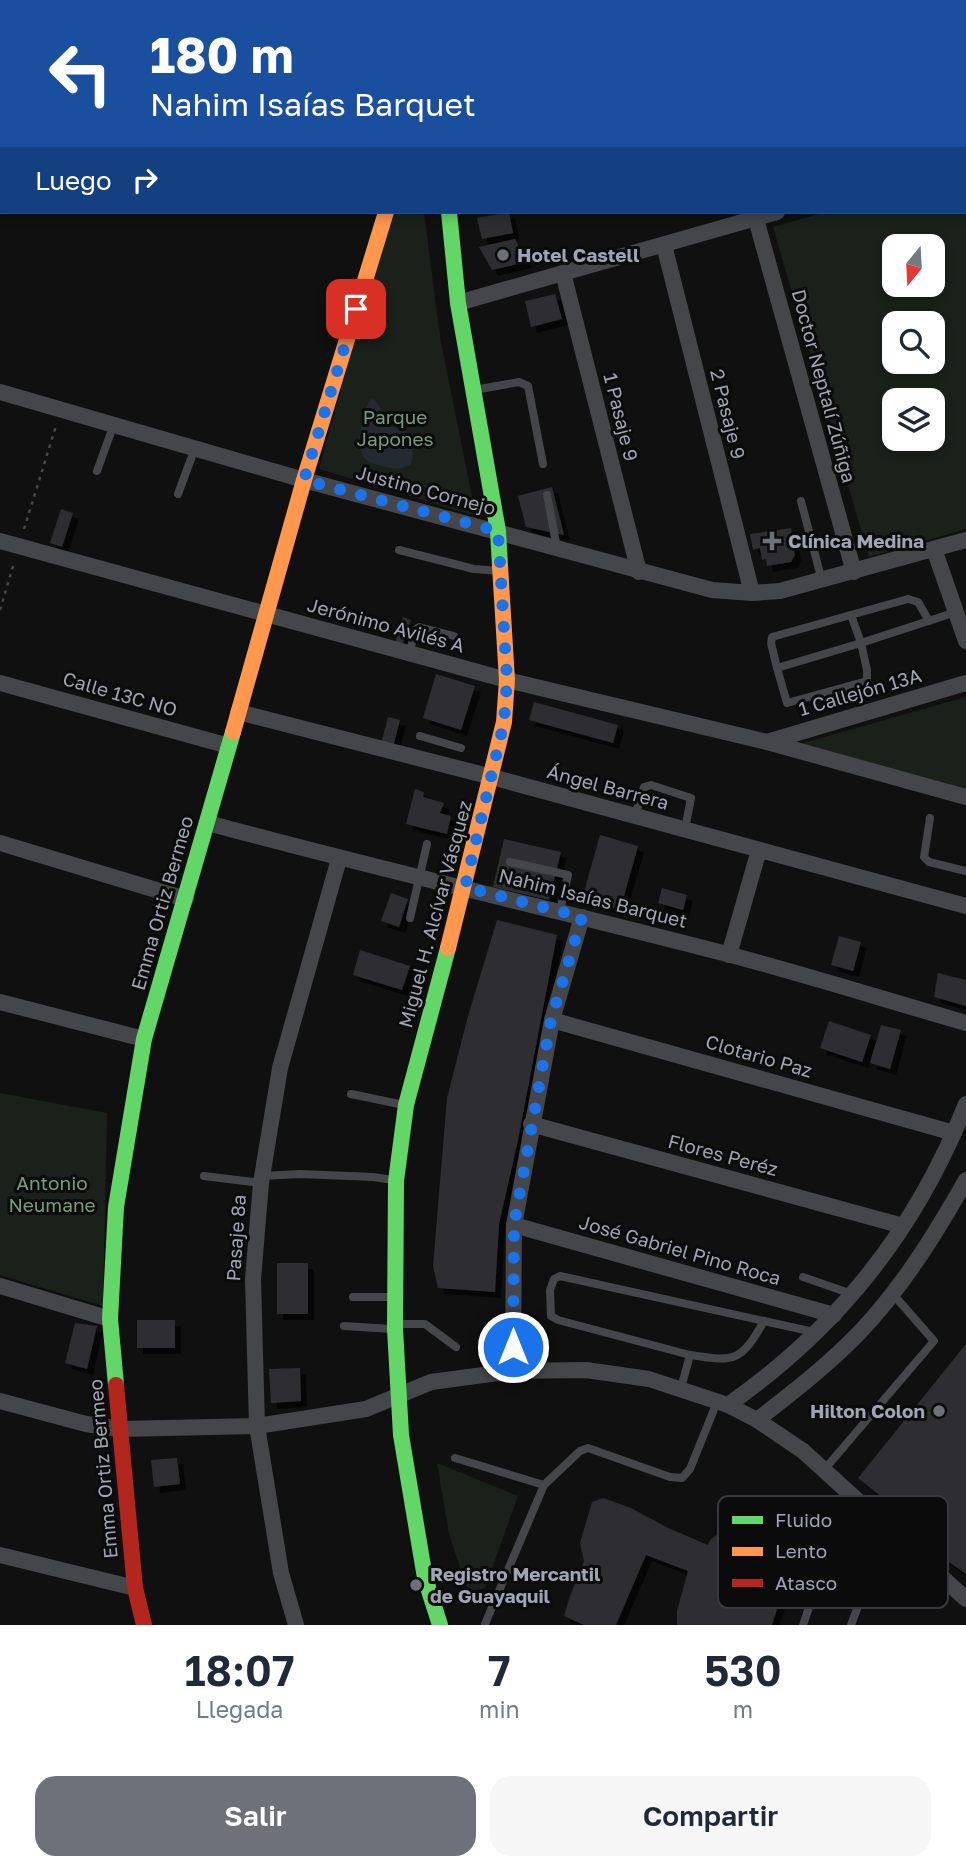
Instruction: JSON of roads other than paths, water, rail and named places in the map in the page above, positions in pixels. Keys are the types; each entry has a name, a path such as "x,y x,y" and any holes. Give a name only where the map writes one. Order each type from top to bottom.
{"street":[{"name":"Emma Ortiz Bermeo","path":"144,1625 135,1588 110,1319 116,1207 144,1039 304,480 385,214"},
{"name":"Miguel H. Alcívar Vásquez","path":"440,1625 425,1578 397,1397 396,1181 406,1105 492,777 504,722 507,680 498,531 458,303 449,214"},
{"path":"458,303 664,245 755,215"},
{"name":"Doctor Neptalí Zúñiga","path":"755,215 854,572"},
{"name":"2 Pasaje 9","path":"664,245 752,593"},
{"name":"1 Pasaje 9","path":"562,274 639,572"},
{"name":"Justino Cornejo","path":"0,392 304,480 712,590 752,593 780,591 966,540"},
{"name":"Jerónimo Avilés A","path":"0,541 507,680 767,742 966,797"},
{"path":"934,549 966,641"},
{"name":"Calle 13C NO","path":"0,683 229,747"},
{"name":"1 Callejón 13A","path":"767,742 966,683"},
{"name":"Ángel Barrera","path":"238,712 492,777 966,906"},
{"name":"Nahim Isaías Barquet","path":"208,823 339,859 465,887 729,955 966,1023"},
{"path":"0,843 186,899"},
{"path":"729,955 759,849"},
{"name":"Pasaje 8a","path":"296,1625 281,1573 257,1426 253,1279 261,1180 280,1068 339,859"},
{"path":"513,1371 514,1225 551,1020 582,917"},
{"path":"0,1002 144,1039"},
{"name":"Clotario Paz","path":"551,1020 954,1133"},
{"path":"722,1403 787,1362 834,1315 870,1273 930,1185 966,1104"},
{"name":"Flores Peréz","path":"531,1124 903,1226"},
{"path":"757,1420 797,1390 859,1333 925,1248 966,1180"},
{"name":"José Gabriel Pino Roca","path":"514,1225 834,1315"},
{"path":"0,1286 110,1319"},
{"path":"0,1401 86,1424 120,1429 257,1426 366,1409 431,1382 513,1371 575,1370 615,1373 681,1388 757,1420 803,1451 853,1496"},
{"path":"0,1555 135,1588"},
{"path":"948,1583 966,1599"}],"lane":[{"path":"474,390 519,382 528,386 543,464"},
{"path":"97,471 114,424"},
{"path":"178,494 195,448"},
{"path":"547,495 557,548"},
{"path":"801,501 822,581"},
{"path":"399,550 474,569 500,571"},
{"path":"851,615 861,643 867,681 790,703 785,699 771,643 772,637 851,615 913,599 918,602 929,621"},
{"path":"777,668 956,612"},
{"path":"409,653 419,627 454,636"},
{"path":"420,736 461,748"},
{"path":"446,765 451,745"},
{"path":"635,816 644,787 652,785 691,798 685,830"},
{"path":"930,818 924,857 929,862 966,871"},
{"path":"410,918 427,844"},
{"path":"510,862 568,875 560,911"},
{"path":"351,1094 406,1105"},
{"path":"204,1176 261,1180 312,1174 396,1181"},
{"path":"764,1321 750,1347 736,1356 722,1360 690,1355 558,1320 551,1316 551,1290 554,1279 560,1276 764,1321 817,1333"},
{"path":"803,1277 852,1294"},
{"path":"824,1470 934,1341 892,1293"},
{"path":"353,1297 395,1297"},
{"path":"344,1326 425,1324 456,1347"},
{"path":"681,1388 690,1355"},
{"path":"484,1625 544,1485 580,1451 588,1448 670,1477 682,1478 690,1469 722,1403"},
{"path":"455,1458 544,1485"},
{"path":"803,1625 809,1608"},
{"path":"850,1625 857,1608"}],"place":[{"name":"Hotel Castell","path":"503,255"},
{"name":"Clínica Medina","path":"772,541"},
{"name":"Hilton Colon","path":"939,1411"},
{"name":"Registro Mercantil de Guayaquil","path":"416,1585"}],"park label":[{"name":"Parque Japones","path":"395,428"},
{"name":"Antonio Neumane","path":"52,1194"}]}
